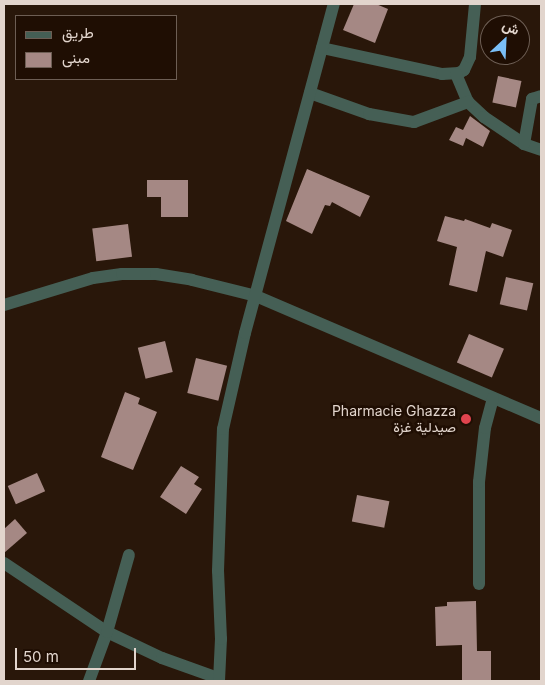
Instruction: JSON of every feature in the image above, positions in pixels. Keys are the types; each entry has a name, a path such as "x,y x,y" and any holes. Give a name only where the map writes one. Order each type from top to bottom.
{"street":[{"path":"4,564 107,632 162,658 218,680 221,639 218,571 223,429 256,296 334,4"},
{"path":"322,48 442,74 456,74 464,70 470,57 475,4"},
{"path":"456,74 468,102 484,117 524,144 541,150"},
{"path":"310,93 369,114 414,122 468,102"},
{"path":"524,144 532,99 541,96"},
{"path":"4,305 93,278 139,272 192,280 256,296 541,418"},
{"path":"478,584 479,482 485,428 493,398"},
{"path":"89,681 107,632 129,555"}],"building":[{"path":"354,4 376,4 388,9 375,43 343,30"},
{"path":"498,76 521,81 516,107 492,102"},
{"path":"470,116 490,131 483,147 466,138 463,146 449,140 456,127 463,130"},
{"path":"307,169 370,196 360,217 332,202 330,206 325,205 312,234 286,221"},
{"path":"147,180 188,180 188,217 161,217 161,197 147,197"},
{"path":"445,216 464,221 465,219 490,228 492,223 512,230 503,257 486,251 477,292 449,285 457,247 437,241"},
{"path":"128,224 132,257 96,261 92,228"},
{"path":"506,277 533,283 527,311 500,304"},
{"path":"469,334 504,349 492,377 457,363"},
{"path":"165,341 173,372 146,379 138,348"},
{"path":"196,358 227,366 218,401 187,393"},
{"path":"125,392 140,398 138,404 157,412 133,470 101,457"},
{"path":"181,466 199,477 194,484 202,489 186,514 160,497"},
{"path":"37,473 45,491 16,504 8,486"},
{"path":"357,495 389,501 384,528 352,522"},
{"path":"15,519 27,533 4,553 4,529"},
{"path":"476,601 477,651 491,651 491,681 462,681 462,645 436,646 435,607 447,606 447,602"}],"place":[{"name":"Pharmacie Ghazza صيدلية غزة","path":"466,419"}]}
